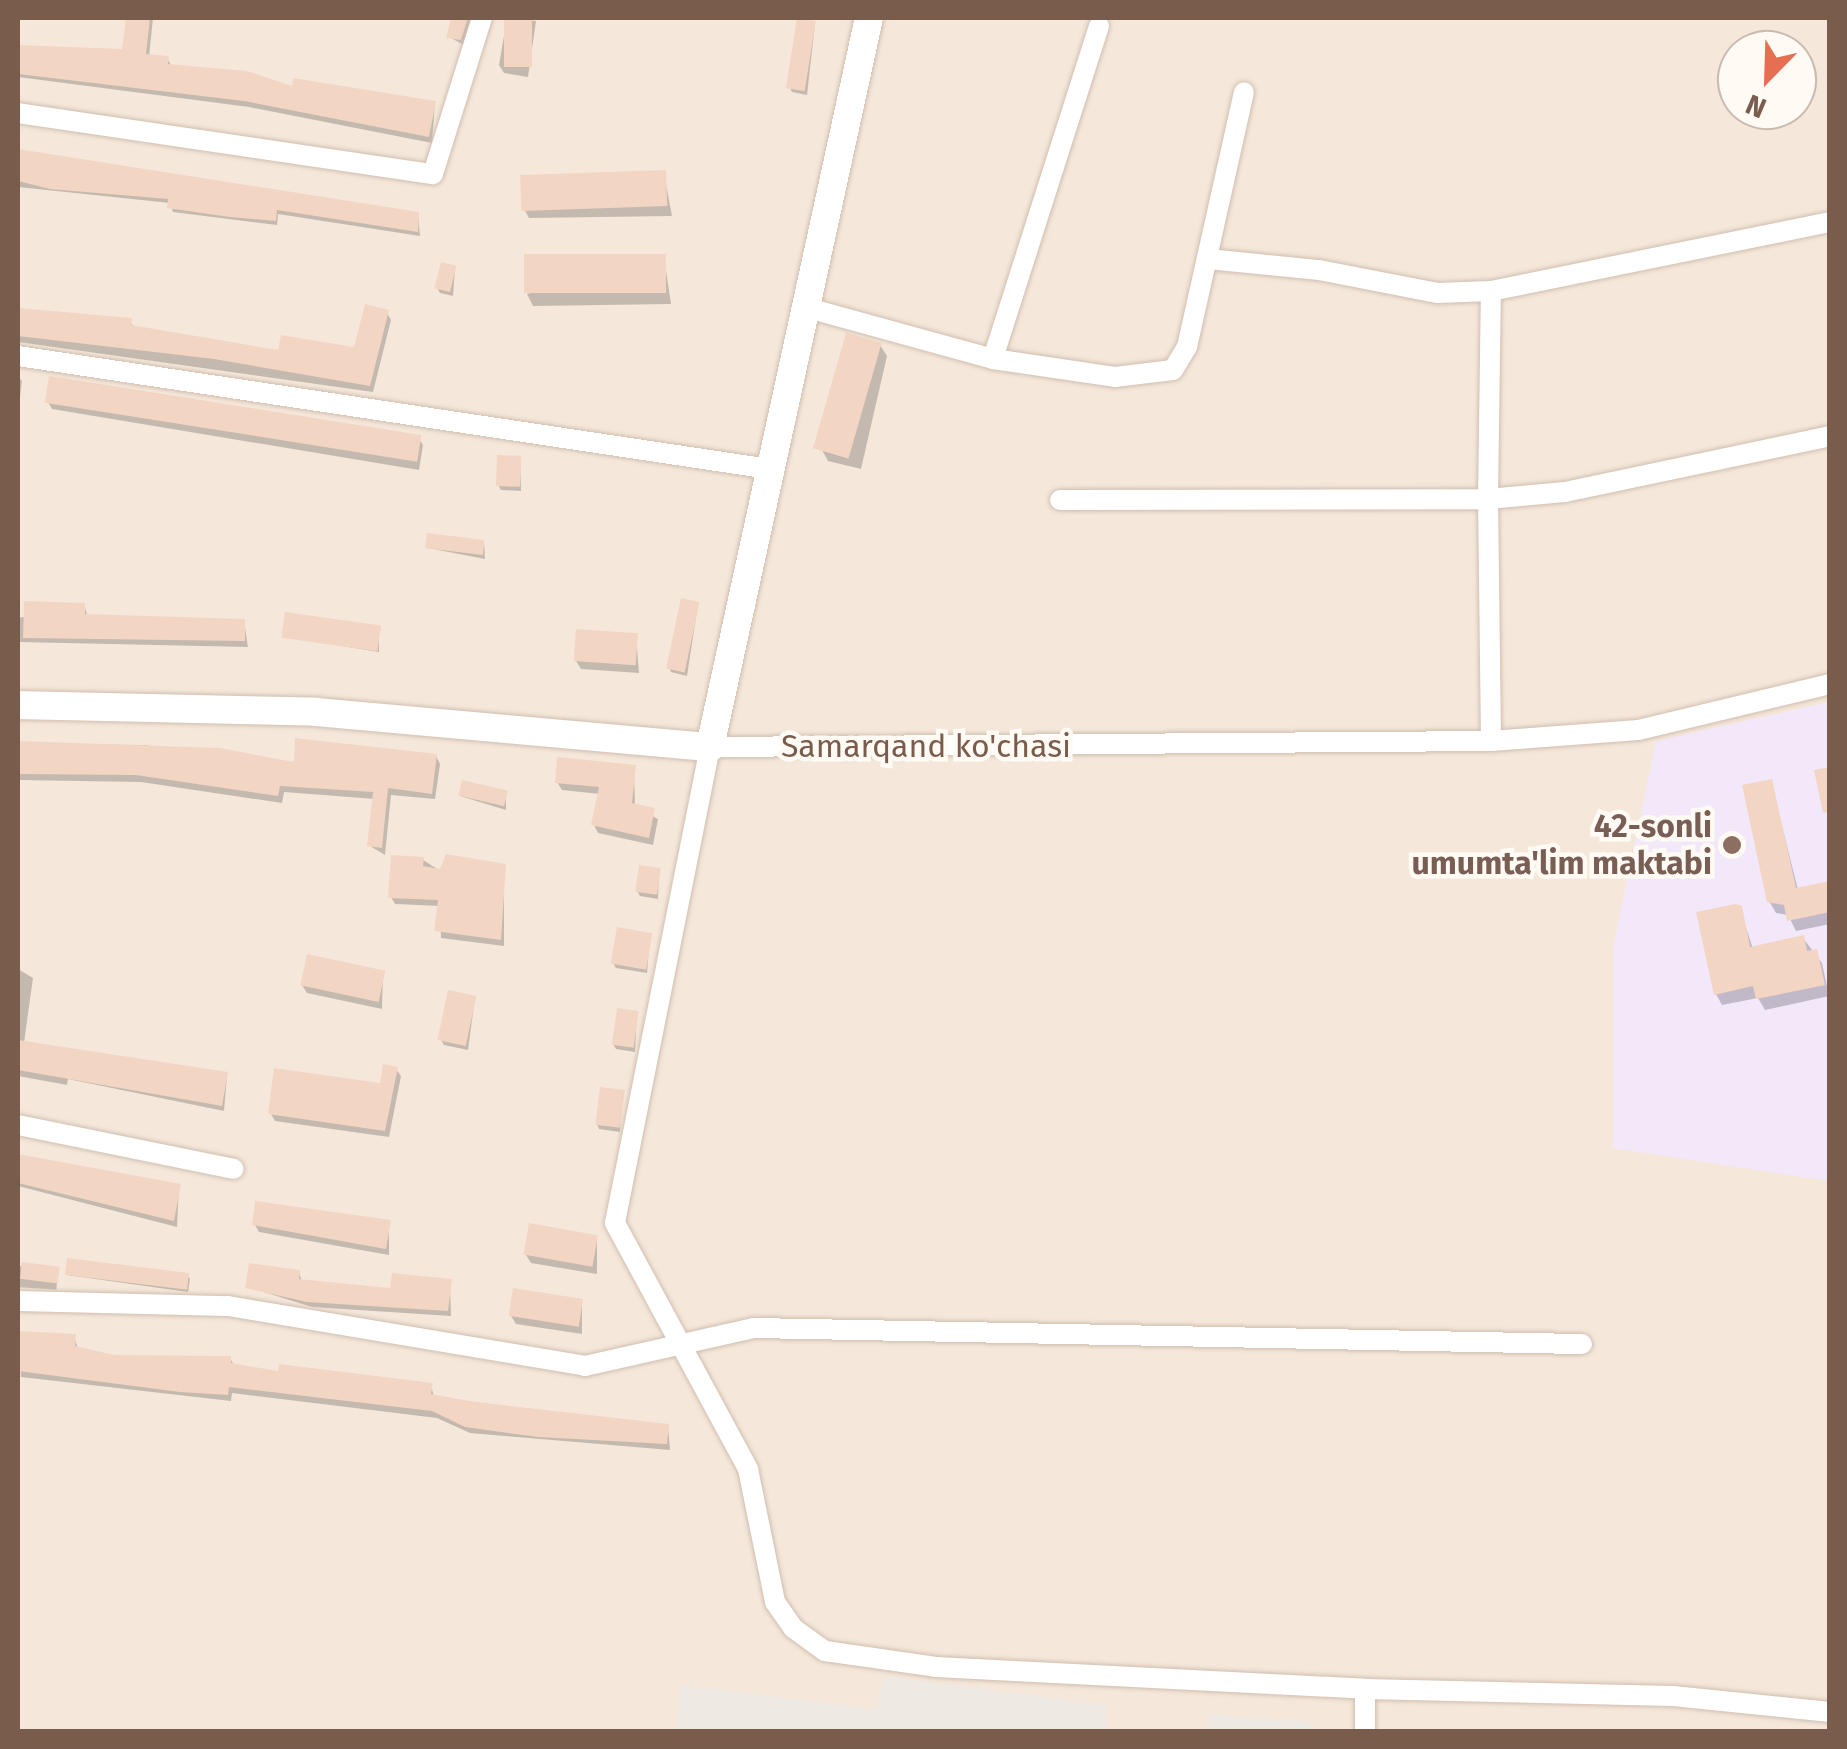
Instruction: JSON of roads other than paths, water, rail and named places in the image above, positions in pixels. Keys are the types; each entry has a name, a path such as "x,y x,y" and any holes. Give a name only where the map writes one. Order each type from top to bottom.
{"street":[{"path":"18,112 432,174 482,18"},
{"path":"869,18 710,747 615,1222 685,1343 748,1469 775,1602 794,1628 825,1651 936,1667 1365,1689 1672,1696 1830,1712"},
{"path":"994,359 1099,26"},
{"path":"808,308 994,359 1115,378 1173,370 1187,347 1244,92"},
{"path":"1208,259 1318,270 1437,293 1491,291 1830,222"},
{"path":"1491,291 1491,741"},
{"path":"18,356 770,469"},
{"path":"1060,500 1488,499 1637,479 1830,436"},
{"name":"Samarqand ko'chasi","path":"18,705 316,712 710,747 1491,741 1638,730 1830,684"},
{"path":"18,1126 234,1170"},
{"path":"18,1300 228,1306 585,1366 754,1328 1582,1344"},
{"path":"1365,1689 1365,1732"}],"place":[{"name":"42-sonli umumta'lim maktabi","path":"1732,845"}]}
